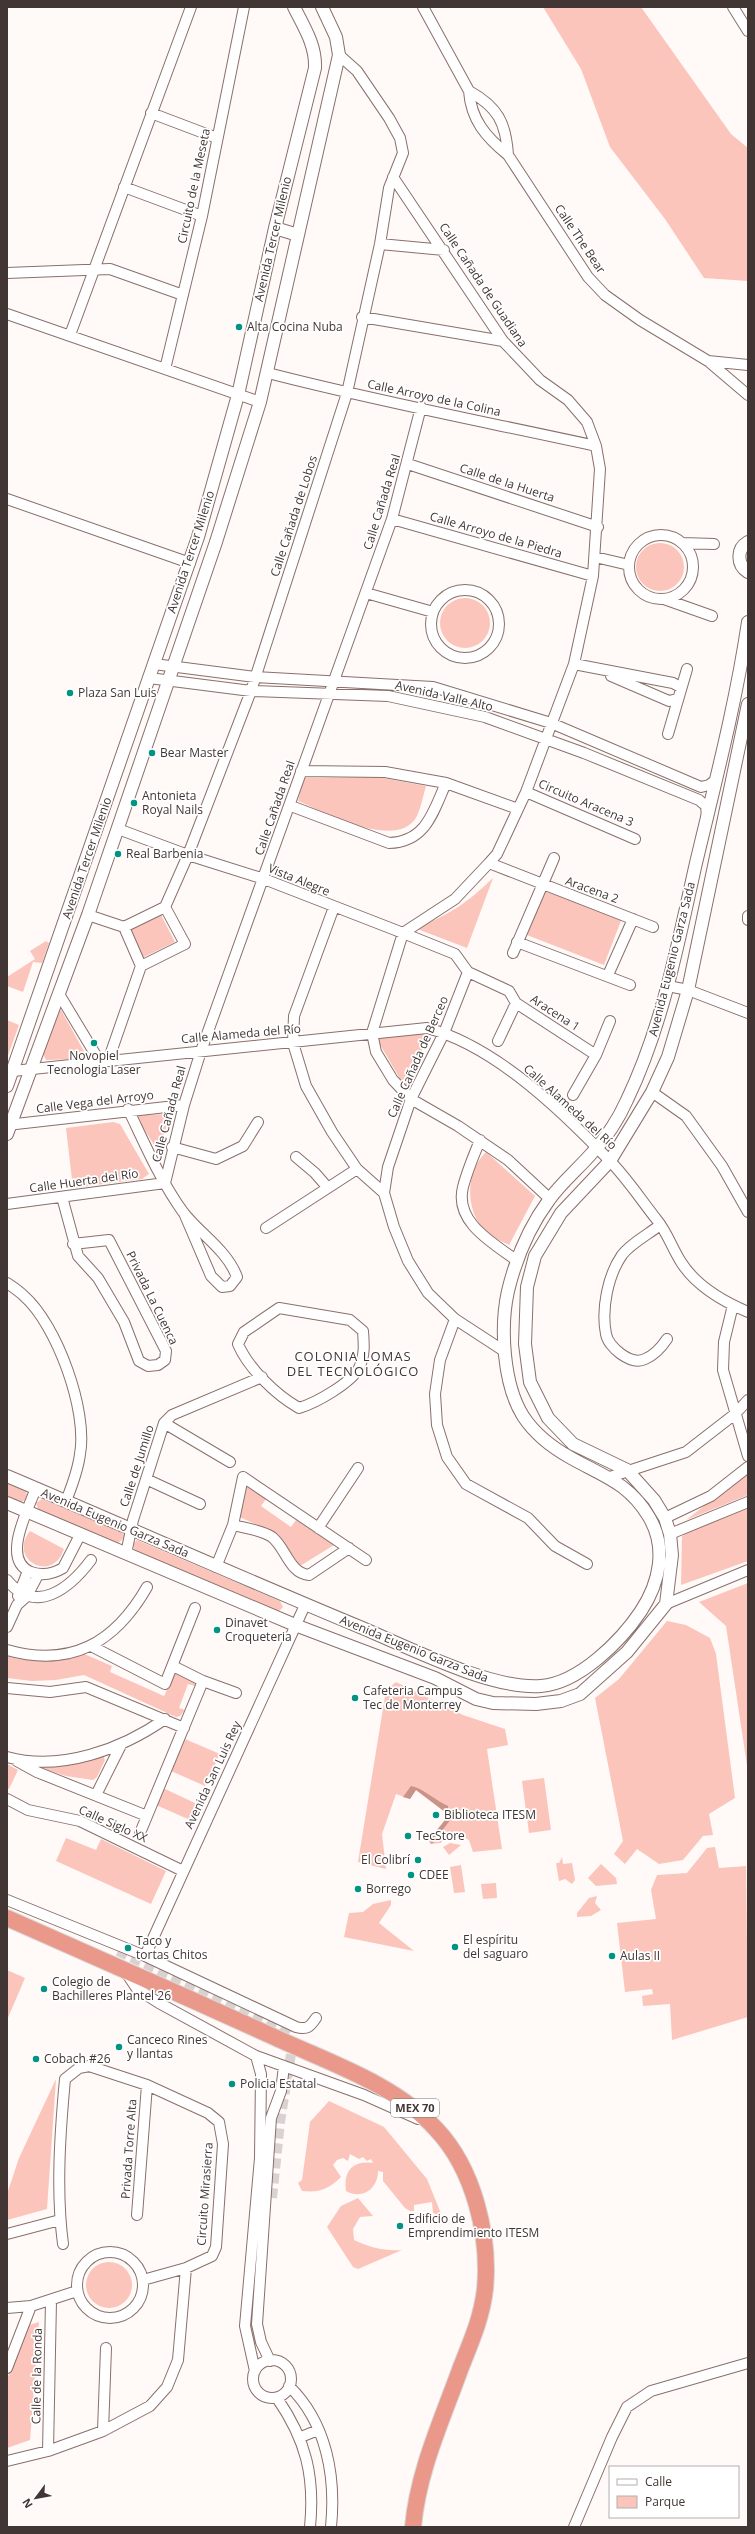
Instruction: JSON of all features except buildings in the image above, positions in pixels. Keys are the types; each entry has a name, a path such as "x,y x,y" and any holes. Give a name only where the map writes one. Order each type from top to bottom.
{"highway":[{"name":"MEX 70","path":"7,1918 122,1968 364,2079 414,2107 437,2129 463,2169 479,2215 484,2241 485,2290 477,2326 422,2470 413,2527"}],"street":[{"path":"70,335 191,7"},
{"name":"Circuito de la Meseta","path":"165,369 202,216 244,7"},
{"name":"Avenida Tercer Milenio","path":"7,1086 190,563 238,395 275,228 315,68 316,55 313,44 294,7"},
{"name":"Avenida Tercer Milenio","path":"8,1128 88,915 216,542 260,402 268,373 339,55 336,37 322,7"},
{"name":"Calle The Bear","path":"423,7 469,91 470,107 480,127 492,142 508,155 588,277 605,295 640,320 708,362 748,395"},
{"path":"733,7 748,31"},
{"path":"339,55 357,71 400,138 403,153 393,176"},
{"name":"Calle The Bear","path":"469,91 484,99 498,115 506,133 508,155"},
{"path":"151,113 217,138"},
{"name":"Calle Cañada de Lobos","path":"165,907 188,855 251,691 347,393 362,317 380,244 393,176"},
{"name":"Calle Cañada de Guadiana","path":"393,176 444,250 503,341 540,380 568,400 587,422 596,446 600,469 598,527 593,576 574,664 526,792 497,854 490,863 455,899 403,933"},
{"path":"124,187 202,216"},
{"path":"275,228 298,235"},
{"path":"380,244 444,250"},
{"path":"7,273 110,269 183,295"},
{"path":"7,314 260,402"},
{"path":"362,317 503,341"},
{"name":"Calle The Bear","path":"708,362 748,365"},
{"name":"Calle Arroyo de la Colina","path":"268,373 347,393 421,407 596,446"},
{"name":"Calle Cañada Real","path":"165,1184 172,1147 201,1051 291,806 301,771 392,519 408,464 421,407"},
{"name":"Calle de la Huerta","path":"408,464 598,527"},
{"path":"7,499 190,563"},
{"name":"Calle Arroyo de la Piedra","path":"392,519 593,576"},
{"path":"712,616 664,599 643,594 635,586 630,576 629,565 637,546 654,536 669,536 683,544 714,544"},
{"path":"198,537 216,542"},
{"path":"748,542 741,550 739,558 741,565 748,572"},
{"path":"664,599 675,596 684,590 690,582 693,561 683,544"},
{"path":"595,557 629,565"},
{"path":"470,590 480,593 495,608 499,626 497,635 492,644 477,656 469,658 455,656 441,648 435,640 431,622 433,612 438,602 453,592 470,590"},
{"path":"366,593 433,612"},
{"name":"Avenida Eugenio Garza Sada","path":"7,1476 305,1604 442,1661 496,1681 542,1686 573,1676 605,1652 640,1612 656,1583 661,1552 658,1533 648,1515 633,1494 610,1477 567,1456 535,1431 524,1417 515,1400 504,1351 507,1297 516,1260 525,1240 550,1199 597,1148 625,1106 647,1055 668,986 707,817 743,677 748,622"},
{"name":"Avenida Valle Alto","path":"154,664 255,677 334,680 433,687 551,723 701,787 709,785 716,780"},
{"path":"574,664 672,683 680,687"},
{"path":"595,668 669,701 677,699"},
{"path":"668,734 680,687 687,669"},
{"name":"Avenida Valle Alto","path":"149,678 251,691 388,696 485,717 545,739 698,800 706,806 707,817"},
{"name":"Avenida Eugenio Garza Sada","path":"7,1503 295,1626 435,1678 476,1698 493,1703 536,1704 561,1701 580,1694 612,1667 647,1630 666,1604 672,1555 670,1534 665,1518 646,1491 627,1470 573,1444 548,1418 530,1382 525,1344 527,1288 535,1256 561,1214 610,1161 652,1092 668,1057 688,990 745,737 748,704"},
{"path":"301,771 385,772 446,783 518,809"},
{"path":"291,806 389,843 402,842 416,835 429,822 446,783"},
{"name":"Circuito Aracena 3","path":"526,792 636,839"},
{"name":"Vista Alegre","path":"118,828 188,855 264,879 403,933"},
{"path":"513,954 554,858"},
{"name":"Aracena 2","path":"490,863 653,927"},
{"path":"104,1061 141,966 185,944 165,907 124,927 141,966"},
{"path":"334,907 294,1016 293,1043 306,1086 332,1132 358,1169 384,1193"},
{"name":"Avenida Tercer Milenio","path":"88,915 124,927"},
{"path":"608,975 633,919"},
{"path":"516,1003 509,990 468,972 464,963 455,954 403,933 372,1033 376,1052 393,1080 411,1099 480,1140 508,1160 550,1199"},
{"path":"517,942 608,975 630,985"},
{"name":"Calle Cañada de Berceo","path":"468,972 444,1033 411,1099 388,1167 384,1193 394,1227 408,1261 428,1293 455,1319 504,1351"},
{"path":"668,986 688,990 748,1013"},
{"path":"59,994 104,1061"},
{"name":"Aracena 1","path":"498,1040 516,1003 596,1055"},
{"path":"573,1095 596,1055 610,1021"},
{"name":"Calle Alameda del Río","path":"13,1071 427,1028 444,1033 486,1054 520,1077 610,1161 660,1225 681,1262 697,1282 733,1305 748,1312"},
{"path":"652,1092 686,1116 722,1166 748,1212"},
{"name":"Calle Vega del Arroyo","path":"8,1128 128,1109 184,1105"},
{"path":"128,1109 165,1184 184,1212 232,1265 237,1277 230,1286 222,1286 210,1276 184,1212"},
{"path":"172,1147 216,1159 243,1146 258,1122"},
{"path":"480,1140 462,1188 464,1205 469,1220 477,1231 516,1260"},
{"path":"296,1157 315,1173 328,1188"},
{"path":"266,1228 358,1169"},
{"name":"Calle Huerta del Río","path":"7,1204 165,1184"},
{"name":"Privada La Cuenca","path":"62,1198 73,1244 78,1256 98,1278 124,1322 139,1361 148,1366 158,1365 165,1360 166,1351 109,1240 73,1244"},
{"path":"660,1225 623,1254 610,1278 605,1320 606,1335 616,1351 630,1359 644,1360 659,1350 667,1339"},
{"path":"7,1283 25,1297 48,1327 69,1373 79,1413 81,1453 66,1501"},
{"path":"733,1305 724,1342 723,1370 748,1456"},
{"path":"279,1308 350,1320 363,1331 365,1350 358,1369 337,1388 311,1405 300,1408 290,1403 262,1377 244,1358 238,1344 244,1332 279,1308"},
{"path":"455,1319 440,1360 435,1394 437,1425 447,1457 466,1484 528,1518 555,1546 587,1564"},
{"name":"Calle de Jumillo","path":"126,1554 131,1529 164,1423 172,1415 262,1377"},
{"path":"610,1477 627,1470 659,1462 686,1452 735,1414 748,1400"},
{"path":"164,1423 230,1462"},
{"path":"665,1518 711,1496 748,1467"},
{"path":"318,1528 358,1468"},
{"path":"216,1566 233,1525 243,1477 366,1560"},
{"path":"146,1479 200,1504"},
{"path":"36,1488 16,1545 20,1561 28,1571 38,1575 54,1573 63,1568 80,1535"},
{"path":"670,1534 748,1502"},
{"path":"233,1525 270,1535 280,1543 297,1572 303,1575 309,1575 349,1548"},
{"path":"7,1580 22,1594 42,1596 62,1590 76,1579 91,1560"},
{"path":"666,1604 748,1570"},
{"path":"7,1627 22,1594 28,1571"},
{"path":"22,1594 38,1575"},
{"path":"7,1650 28,1656 60,1656 91,1646 114,1631 133,1611 147,1587"},
{"name":"Avenida San Luis Rey","path":"145,1956 305,1604"},
{"path":"91,1646 165,1684 195,1608"},
{"path":"435,1678 442,1661"},
{"path":"173,1666 203,1681 236,1693"},
{"path":"140,1833 203,1681"},
{"path":"7,1688 50,1692 86,1687 184,1728"},
{"path":"9,1758 48,1760 78,1757 121,1745 165,1719"},
{"path":"96,1795 121,1745"},
{"path":"9,1758 37,1772 147,1816"},
{"name":"Calle Siglo XX","path":"7,1799 28,1810 80,1821 183,1871"},
{"path":"7,1900 145,1956 296,2028 310,2028 316,2018"},
{"path":"97,1937 118,1951"},
{"path":"122,1968 137,1989 256,2056 371,2098 437,2129"},
{"path":"255,2371 245,2326 260,2158 261,2074 256,2056"},
{"name":"Circuito Mirasierra","path":"63,2244 60,2220 62,2108 65,2079 78,2068 90,2066 147,2085 208,2113 219,2122 223,2144 216,2247 212,2256 186,2268"},
{"path":"270,2361 261,2342 257,2324 270,2118 281,2091 284,2066"},
{"name":"Privada Torre Alta","path":"137,2215 147,2085"},
{"path":"263,2247 269,2232 272,2198"},
{"path":"7,2234 60,2220"},
{"path":"101,2253 116,2253 132,2260 139,2269 143,2280 140,2300 126,2315 116,2318 96,2315 87,2310 77,2291 77,2280 81,2269 86,2262 101,2253"},
{"path":"7,2462 48,2451 103,2430 150,2406 167,2386 178,2360 186,2268 143,2280"},
{"path":"7,2308 31,2306 51,2301 77,2291"},
{"name":"Calle de la Ronda","path":"48,2451 51,2301"},
{"name":"Calle de la Ronda","path":"7,2368 31,2306"},
{"path":"245,2326 257,2324"},
{"path":"103,2430 106,2348"},
{"path":"290,2386 277,2398 265,2397 256,2389 253,2377 255,2371 264,2362 270,2361 282,2364 287,2368 290,2374 290,2386 308,2408 318,2430 333,2481 334,2500 330,2527"},
{"path":"574,2527 609,2444 627,2407 651,2391 748,2363"},
{"path":"277,2398 300,2437 312,2486 310,2527"},
{"path":"300,2437 318,2430"}],"green space":[{"path":"543,7 641,7 731,134 748,148 748,281 704,278 665,219 610,147 581,69"},
{"path":"660,543 669,545 677,550 682,558 684,567 682,576 677,584 669,589 660,591 651,589 643,584 638,576 636,567 638,558 643,550 651,545"},
{"path":"465,598 474,600 485,609 490,623 488,632 479,643 465,648 456,646 445,637 440,623 442,614 451,603"},
{"path":"377,777 426,786 417,816 407,826 394,830 378,830 360,826 298,801 303,778"},
{"path":"493,878 467,948 420,930 418,927 458,907"},
{"path":"541,890 622,918 604,965 527,935"},
{"path":"159,911 175,942 142,958 127,928"},
{"path":"46,941 49,943 42,963 33,962 23,992 7,986 7,977 35,959 30,951"},
{"path":"61,1010 85,1053 79,1059 46,1060 43,1054 56,1013"},
{"path":"7,1020 19,1025 7,1058"},
{"path":"426,1030 429,1034 406,1089 375,1036"},
{"path":"171,1114 158,1151 135,1115"},
{"path":"113,1122 120,1124 149,1174 142,1179 73,1188 66,1128"},
{"path":"486,1152 535,1196 509,1245 485,1231 478,1222 471,1202 471,1180 474,1170 479,1160"},
{"path":"748,1472 748,1495 686,1520"},
{"path":"7,1483 26,1491 28,1499 21,1502 7,1497"},
{"path":"247,1484 266,1499 261,1506 291,1527 296,1520 334,1545 300,1566 278,1534 237,1516"},
{"path":"42,1499 118,1530 124,1535 123,1539 117,1544 38,1509 36,1503"},
{"path":"748,1508 748,1561 681,1585 682,1536 696,1527"},
{"path":"30,1531 64,1549 58,1559 51,1565 42,1566 34,1564 28,1559 24,1551 24,1542"},
{"path":"137,1540 280,1601 283,1607 278,1612 135,1551 133,1544"},
{"path":"748,1583 748,1772 726,1626 699,1602"},
{"path":"667,1621 686,1625 710,1638 716,1654 735,1798 709,1814 713,1835 703,1836 683,1860 659,1864 637,1849 625,1864 614,1854 623,1841 595,1698 619,1679"},
{"path":"82,1653 112,1666 110,1672 164,1696 176,1671 197,1681 195,1686 188,1684 179,1708 185,1710 180,1716 176,1717 84,1675 56,1680 32,1681 7,1678 7,1656 26,1660 45,1660"},
{"path":"396,1682 463,1715 505,1729 508,1745 487,1749 502,1849 473,1852 469,1840 460,1835 446,1836 441,1843 430,1844 429,1840 449,1815 416,1790 410,1799 396,1794 382,1834 386,1869 358,1862 386,1690"},
{"path":"185,1739 220,1754 205,1786 171,1771"},
{"path":"103,1755 105,1760 97,1777 93,1780 66,1776 31,1765"},
{"path":"7,1764 18,1770 9,1789 7,1788"},
{"path":"544,1778 551,1830 529,1833 522,1781"},
{"path":"163,1788 197,1804 190,1820 156,1805"},
{"path":"66,1838 96,1850 101,1839 166,1871 151,1904 56,1861"},
{"path":"450,1843 461,1845 449,1855 443,1847"},
{"path":"715,1847 719,1868 746,1866 748,2017 672,2040 670,2004 643,2006 642,1996 653,1994 652,1989 625,1992 617,1923 656,1919 651,1890 657,1875 687,1873 707,1848"},
{"path":"562,1857 563,1864 572,1863 575,1880 572,1884 565,1879 559,1881 556,1863 559,1863"},
{"path":"601,1864 616,1878 617,1884 596,1886 588,1878"},
{"path":"461,1865 465,1892 454,1893 450,1867"},
{"path":"496,1883 497,1898 483,1899 481,1884"},
{"path":"597,1896 595,1903 601,1910 591,1916 577,1917 577,1913 589,1898"},
{"path":"391,1900 391,1905 379,1923 414,1951 344,1937 349,1913 363,1912 373,1904"},
{"path":"7,1970 25,1978 7,2020"},
{"path":"56,2079 47,2209 7,2220 7,2194 19,2158"},
{"path":"329,2101 384,2127 427,2179 442,2216 433,2213 432,2202 414,2205 414,2211 410,2211 405,2208 383,2181 383,2172 378,2171 375,2183 368,2191 358,2194 346,2191 346,2178 351,2168 360,2163 373,2163 371,2159 367,2161 363,2157 359,2159 350,2154 348,2161 343,2158 337,2160 333,2165 341,2177 332,2185 319,2191 302,2191 298,2183 302,2180 310,2122"},
{"path":"358,2198 373,2216 360,2217 353,2229 354,2240 378,2248 402,2250 358,2269 353,2267 327,2227 341,2206"},
{"path":"104,2262 114,2262 126,2268 131,2276 131,2294 126,2302 118,2307 104,2308 96,2305 89,2298 86,2290 86,2280 89,2272 96,2265"},
{"path":"39,2322 30,2440 7,2448 7,2379 29,2325"}],"shaded area":[{"path":"411,1786 420,1789 448,1806 448,1810 454,1815 432,1844 429,1840 449,1815 416,1790 410,1799 403,1797"}],"tunnel":[{"path":"118,1951 279,2027 289,2036 291,2054 280,2122 272,2198"}],"place":[{"name":"Alta Cocina Nuba","path":"239,327"},
{"name":"Plaza San Luis","path":"70,693"},
{"name":"Bear Master","path":"152,753"},
{"name":"Antonieta Royal Nails","path":"134,803"},
{"name":"Real Barbenia","path":"118,854"},
{"name":"Novopiel Tecnologia Laser","path":"94,1043"},
{"name":"Dinavet Croqueteria","path":"217,1630"},
{"name":"Cafeteria Campus Tec de Monterrey","path":"355,1698"},
{"name":"Biblioteca ITESM","path":"436,1815"},
{"name":"TecStore","path":"408,1836"},
{"name":"El Colibrí","path":"418,1860"},
{"name":"CDEE","path":"411,1875"},
{"name":"Borrego","path":"358,1889"},
{"name":"El espíritu del saguaro","path":"455,1947"},
{"name":"Taco y tortas Chitos","path":"128,1948"},
{"name":"Aulas II","path":"612,1956"},
{"name":"Colegio de Bachilleres Plantel 26","path":"44,1989"},
{"name":"Canceco Rines y llantas","path":"119,2047"},
{"name":"Cobach #26","path":"36,2059"},
{"name":"Policia Estatal","path":"232,2084"},
{"name":"Edificio de Emprendimiento ITESM","path":"400,2226"}],"district":[{"name":"COLONIA LOMAS DEL TECNOLÓGICO","path":"353,1364"}]}
